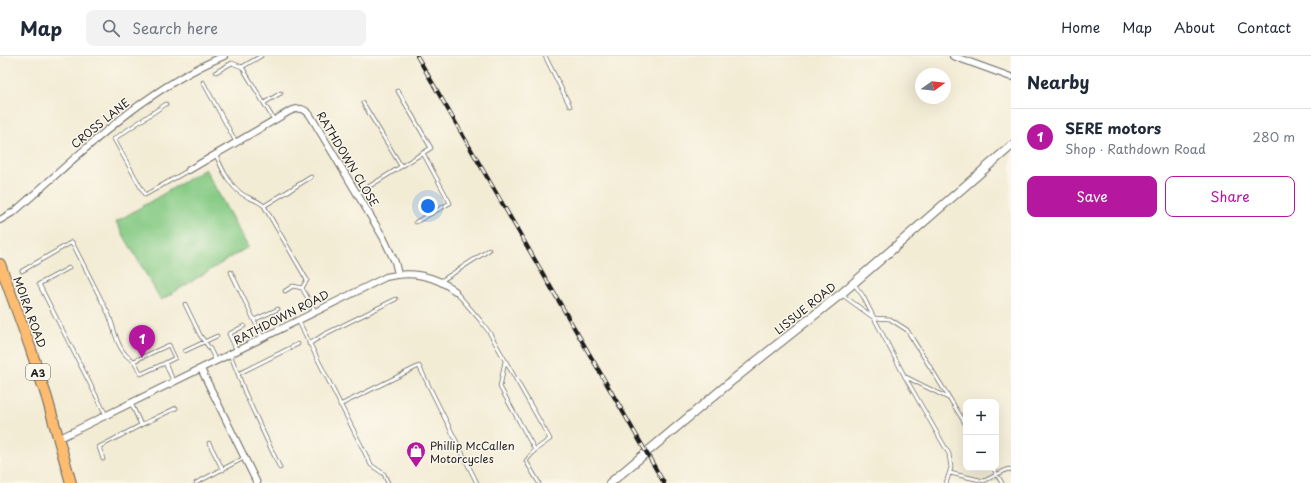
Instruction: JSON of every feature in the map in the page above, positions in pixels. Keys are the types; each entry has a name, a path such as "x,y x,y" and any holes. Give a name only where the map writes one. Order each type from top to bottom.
{"highway":[{"name":"MOIRA ROAD","path":"0,264 47,398 71,483"}],"street":[{"name":"CROSS LANE","path":"0,220 15,211 92,142 138,105 169,84 224,56"},
{"path":"953,56 1011,78"},
{"name":"RATHDOWN CLOSE","path":"189,170 296,109 301,108 306,110 391,252 398,269 398,274"},
{"name":"LISSUE ROAD","path":"610,483 734,379 841,294 1011,146"},
{"name":"RATHDOWN ROAD","path":"58,439 377,280 398,274 416,274 441,281 455,291"},
{"path":"201,369 257,483"}],"lane":[{"path":"242,67 261,56"},
{"path":"545,56 570,106"},
{"path":"216,72 232,63 242,67 274,121"},
{"path":"203,82 237,143"},
{"path":"357,194 431,148 398,91"},
{"path":"264,103 281,93"},
{"path":"363,103 400,166"},
{"path":"166,104 114,139 145,196 189,170"},
{"path":"416,222 450,202 423,153"},
{"path":"216,155 235,188 243,195 257,200 264,206 307,280 302,288"},
{"path":"264,206 311,177"},
{"path":"22,271 72,242 113,323 114,332 124,353 134,361 141,374 175,358 169,345 134,361"},
{"path":"441,281 489,250"},
{"path":"69,268 38,284 106,416"},
{"path":"231,272 263,338"},
{"path":"853,283 863,296 905,377 949,454 951,468 946,483"},
{"path":"284,291 293,286 302,288 315,312"},
{"name":"RATHDOWN ROAD","path":"455,291 480,320 497,346 550,439 536,450"},
{"path":"841,294 874,318 890,319 907,330 963,420"},
{"path":"309,344 325,334 396,299"},
{"path":"185,304 200,335 216,361"},
{"path":"254,320 278,308"},
{"path":"298,320 371,466 384,474 388,483"},
{"path":"237,351 229,334 244,326"},
{"path":"185,351 217,336"},
{"path":"238,374 298,344"},
{"path":"230,354 245,393 280,468"},
{"path":"505,361 500,387 536,450 526,461 539,483"},
{"path":"165,363 174,382"},
{"path":"340,405 419,366 477,483"},
{"path":"905,377 950,399"},
{"path":"130,404 141,425"},
{"path":"103,459 99,447 176,408"},
{"path":"210,444 223,470"},
{"path":"196,483 245,458"},
{"path":"950,473 984,481 1008,469 1011,470"},
{"path":"995,471 1002,483"}],"green space":[{"path":"205,169 248,247 161,300 116,222"}],"railway":[{"path":"417,56 664,483"}],"place":[{"name":"SERE motors","path":"142,358"},
{"name":"Phillip McCallen Motorcycles","path":"416,468"}]}
